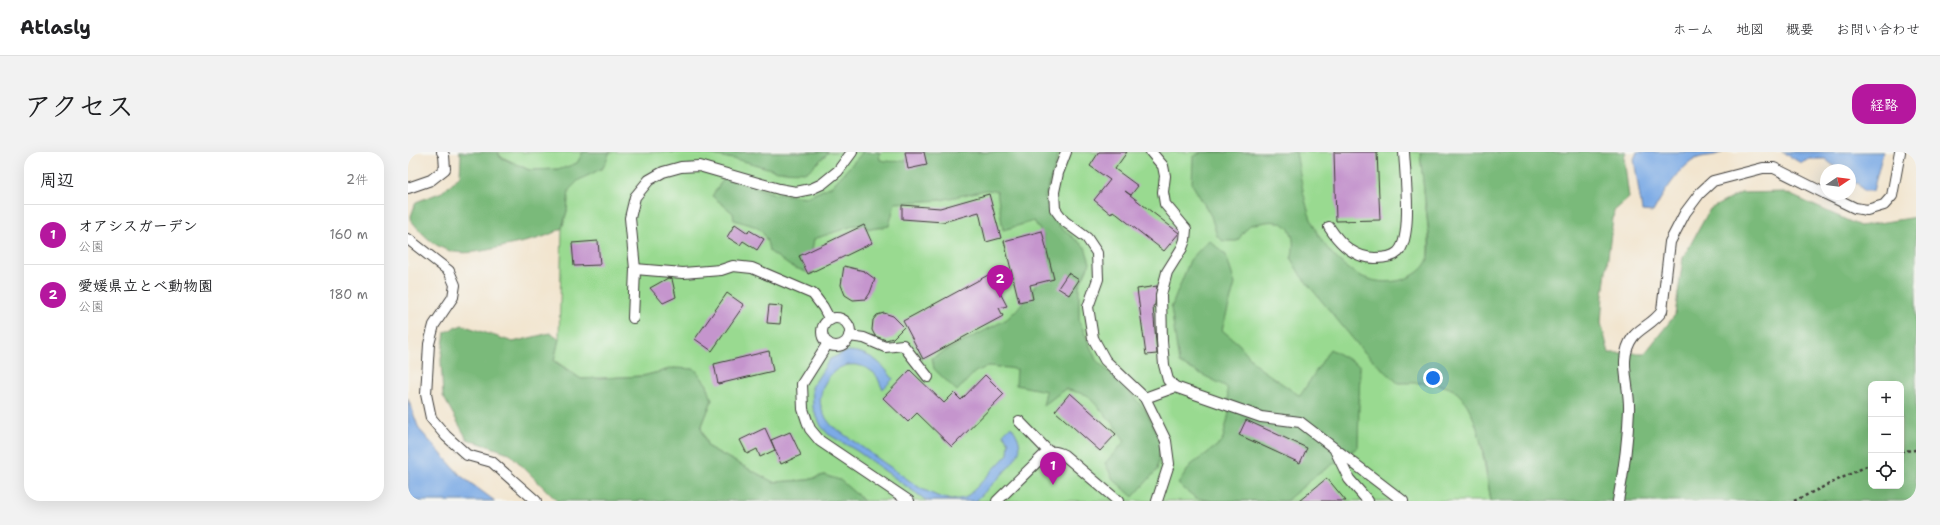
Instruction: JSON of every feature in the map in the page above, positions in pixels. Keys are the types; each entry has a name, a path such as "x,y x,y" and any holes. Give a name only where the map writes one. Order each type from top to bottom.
{"lane":[{"path":"408,188 431,180 445,169 444,156 442,152"},
{"path":"633,318 635,269 630,218 635,197 649,180 681,167 699,166 779,189 796,192 811,190 822,184 838,171 852,152"},
{"path":"1066,152 1058,173 1054,192 1055,209 1064,221 1087,238 1097,253 1098,279 1088,307 1093,338 1105,360 1145,398 1166,441 1170,464 1157,501"},
{"path":"1151,152 1163,166 1165,176 1163,192 1165,204 1186,228 1184,244 1167,272 1161,295 1162,341 1164,365 1168,380 1175,387 1261,416 1300,422 1403,501"},
{"path":"1329,227 1346,247 1356,254 1368,258 1379,258 1390,256 1398,252 1404,242 1407,229 1404,152"},
{"path":"1838,200 1855,208 1867,210 1884,205 1892,196 1900,152"},
{"path":"1618,501 1626,455 1629,408 1624,371 1626,353 1633,337 1658,317 1662,310 1670,242 1684,213 1700,193 1713,181 1763,168 1774,168 1820,191"},
{"path":"408,239 449,271 455,285 453,296 434,325 429,344 426,394 431,418 446,436 467,455 492,462 536,501"},
{"path":"635,269 683,274 720,270 733,266 752,268 813,294 823,307 830,320"},
{"path":"837,318 846,322 850,330 849,336 842,345 833,346 823,338 822,328 830,320 837,318"},
{"path":"849,336 864,338 885,347 903,345 928,377"},
{"path":"828,343 802,384 804,409 810,429 820,441 909,501"},
{"path":"1145,398 1175,387"},
{"path":"1019,421 1049,452"},
{"path":"1334,448 1349,478 1368,501"},
{"path":"997,501 1049,452 1057,452 1064,455 1118,501"}],"path":[{"path":"1904,452 1916,450"},
{"path":"1794,501 1868,465"}],"green space":[{"path":"459,152 498,152 500,157 529,170 561,169 577,163 583,152 610,152 603,168 579,180 569,190 567,211 562,228 544,237 493,249 466,253 443,249 422,233 410,219 416,202 442,192 460,176 461,155"},
{"path":"498,152 1420,152 1429,237 1429,256 1468,403 1479,433 1491,501 864,501 858,495 824,475 808,480 773,482 708,447 701,428 712,400 674,368 643,376 581,379 554,360 559,339 562,228 567,211 561,169 529,170 500,156"},
{"path":"670,152 829,152 807,172 778,171 743,161 708,154"},
{"path":"863,152 879,152 880,160 902,161 913,158 923,152 1059,152 1045,198 1060,227 1085,247 1090,263 1079,286 1079,320 1096,360 1122,384 1146,411 1161,442 1157,470 1133,497 1113,479 1105,463 1125,441 1112,422 1087,395 1065,389 1043,406 1046,391 1016,385 1017,369 989,366 975,372 957,391 934,369 932,358 1007,319 1018,308 1038,282 1052,274 1043,235 1034,221 1003,230 997,191 986,190 941,200 895,203 889,226 871,229 856,225 814,239 811,256 812,274 790,266 769,251 765,237 759,229 734,220 733,213 712,196 725,178 776,194 807,197 832,186"},
{"path":"1202,152 1296,152 1309,214 1322,241 1332,254 1351,271 1371,280 1386,282 1410,277 1419,271 1428,260 1430,245 1420,152 1626,152 1624,157 1629,198 1614,211 1603,295 1601,323 1609,353 1645,353 1675,315 1683,258 1710,209 1741,193 1784,192 1860,226 1916,217 1916,501 1491,501 1480,437 1467,405 1458,394 1447,387 1435,384 1398,383 1363,351 1301,276 1291,259 1293,250 1292,235 1285,225 1278,222 1271,222 1251,225 1237,241 1223,241 1217,236 1211,216 1192,184 1193,157"},
{"path":"1209,240 1226,255 1235,284 1222,330 1239,344 1258,367 1300,396 1330,349 1360,366 1358,447 1317,475 1286,501 1213,501 1196,498 1178,484 1191,465 1222,442 1229,413 1227,387 1179,363 1171,308 1190,260"},
{"path":"462,325 513,342 550,333 559,339 554,361 581,379 643,376 674,368 695,369 707,385 712,400 701,428 708,447 773,482 808,480 824,475 840,480 864,501 557,501 509,453 467,439 443,396 441,360 445,332"}],"water":[{"path":"1637,152 1722,152 1716,155 1698,158 1685,167 1672,182 1653,212 1642,211 1634,159"},
{"path":"1782,152 1883,152 1873,191 1864,191 1856,183 1856,164 1831,164 1825,159 1810,159 1801,163"},
{"path":"848,351 862,353 874,359 893,379 883,389 876,375 866,368 857,365 841,367 834,371 828,378 821,395 820,404 825,416 832,426 920,488 937,496 951,500 965,498 1008,454 1009,442 1003,434 1011,426 1017,435 1020,445 1019,452 1012,464 976,501 927,501 857,451 828,434 821,426 813,408 812,387 830,359"},
{"path":"408,399 419,429 461,476 495,501 408,501"}],"building":[{"path":"905,152 924,152 927,165 908,169"},
{"path":"1099,152 1127,152 1115,169 1138,186 1131,195 1125,191 1179,233 1164,251 1113,211 1111,214 1094,200 1110,180 1090,166"},
{"path":"1334,152 1377,152 1380,220 1336,221"},
{"path":"989,194 1001,238 986,242 979,212 943,222 902,219 902,205 940,208"},
{"path":"735,224 748,233 749,230 764,239 757,250 743,241 740,245 727,237"},
{"path":"864,225 872,243 808,274 799,256"},
{"path":"1042,231 1054,279 1030,285 1033,299 1019,302 1004,241"},
{"path":"598,241 600,265 574,266 572,243"},
{"path":"844,266 864,271 875,279 866,299 853,300 845,295 841,285"},
{"path":"1068,273 1079,280 1069,295 1058,288"},
{"path":"990,274 1007,306 999,308 1003,316 923,359 903,321"},
{"path":"668,278 672,279 676,297 663,303 650,288"},
{"path":"1157,286 1155,305 1153,306 1157,354 1146,355 1137,289"},
{"path":"727,293 744,305 712,351 695,339"},
{"path":"769,305 782,306 780,324 767,323"},
{"path":"884,313 893,316 904,327 893,338 886,340 875,336 872,330 873,320 877,315"},
{"path":"769,351 773,371 718,384 714,364"},
{"path":"910,370 944,403 954,393 961,400 985,375 1004,394 952,447 917,413 908,422 883,398"},
{"path":"1070,393 1116,434 1100,451 1055,411"},
{"path":"1246,420 1307,448 1300,463 1239,435"},
{"path":"765,428 775,450 760,457 757,449 747,454 740,440"},
{"path":"790,432 801,455 781,464 771,440"},
{"path":"1327,478 1346,501 1299,501"}],"place":[{"name":"愛媛県立とべ動物園","path":"1000,298"},
{"name":"オアシスガーデン","path":"1053,485"}]}
